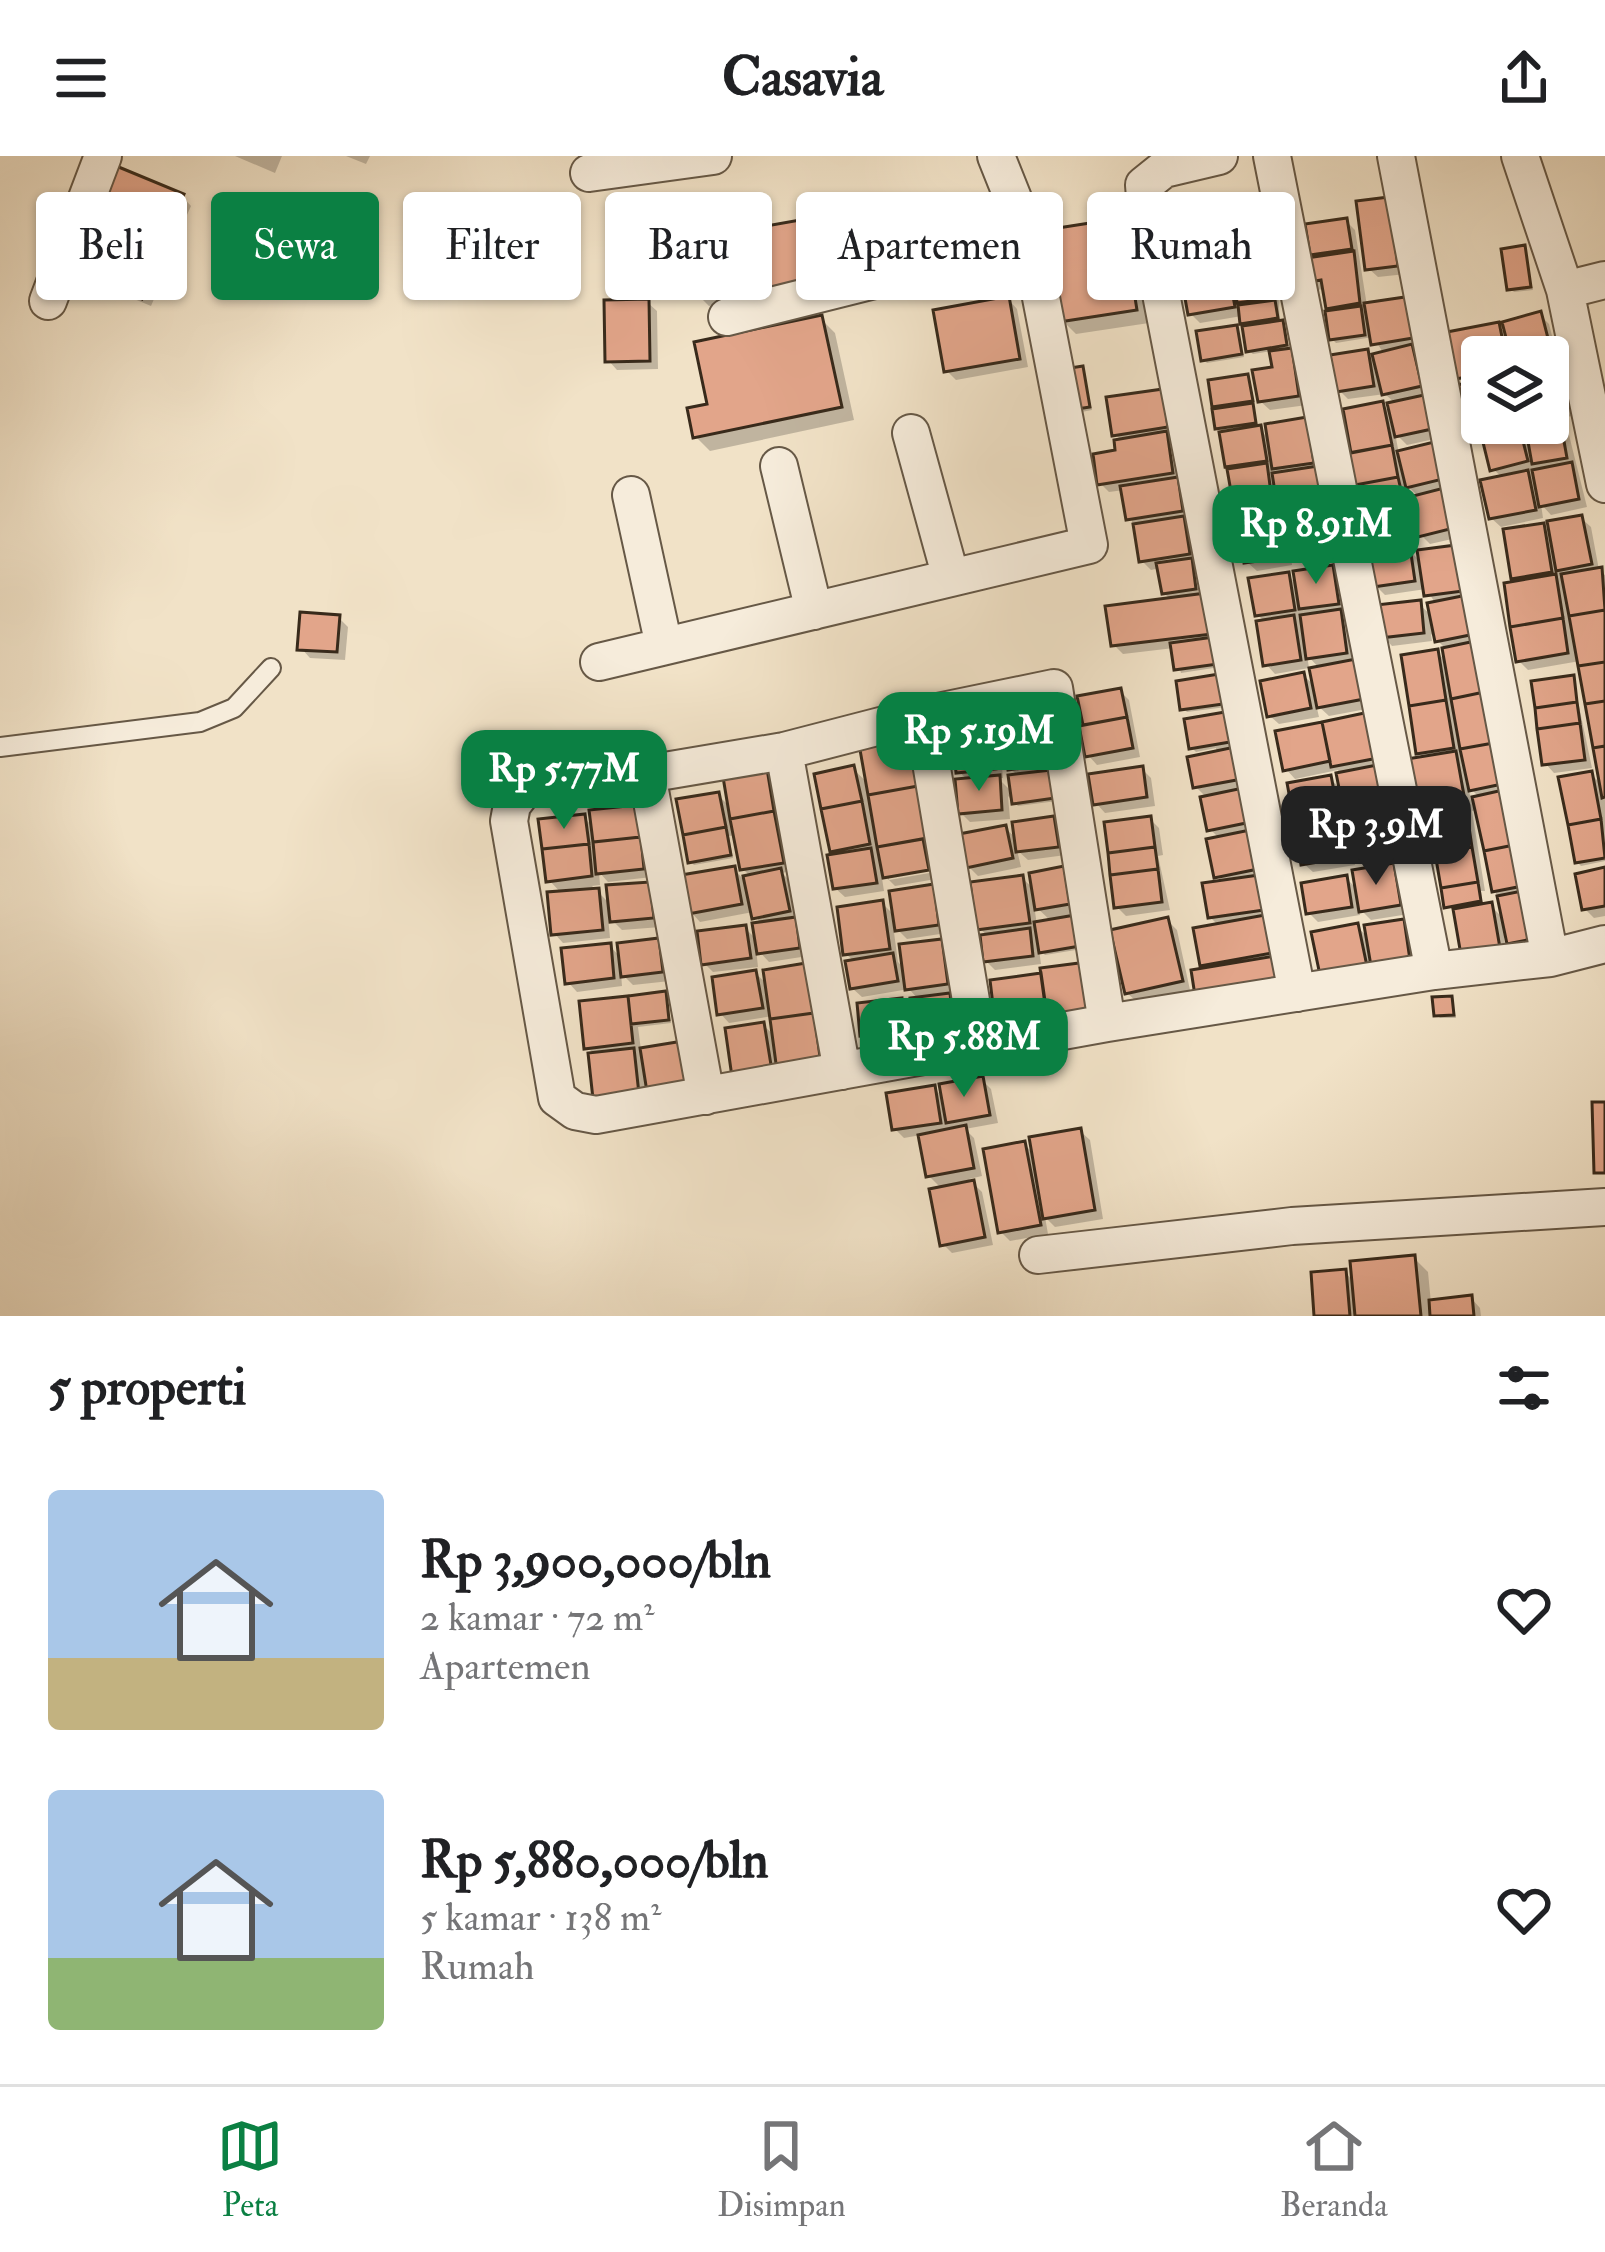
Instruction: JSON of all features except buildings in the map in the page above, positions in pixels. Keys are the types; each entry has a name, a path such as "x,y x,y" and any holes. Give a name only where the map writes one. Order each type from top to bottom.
{"street":[{"path":"48,301 103,156"},
{"path":"590,173 713,156"},
{"path":"996,156 1010,192"},
{"path":"1219,156 1164,169 1144,185 1147,222 1297,993"},
{"path":"1272,156 1434,971"},
{"path":"1396,156 1550,958"},
{"path":"1520,156 1565,290 1605,484"},
{"path":"1565,290 1605,280"},
{"path":"727,317 796,300"},
{"path":"598,662 1089,545 1041,300"},
{"path":"911,433 951,578"},
{"path":"779,466 814,610"},
{"path":"631,495 664,646"},
{"path":"1107,1023 1054,688 784,751 647,774 526,787 512,805 509,820 556,1098 575,1111 596,1115 1107,1023 1434,971 1550,958 1605,944"},
{"path":"923,715 979,1048"},
{"path":"784,751 842,1071"},
{"path":"647,774 706,1096"},
{"path":"1038,1255 1292,1226 1605,1207"}],"lane":[{"path":"0,747 200,722 234,708 271,668"}]}
